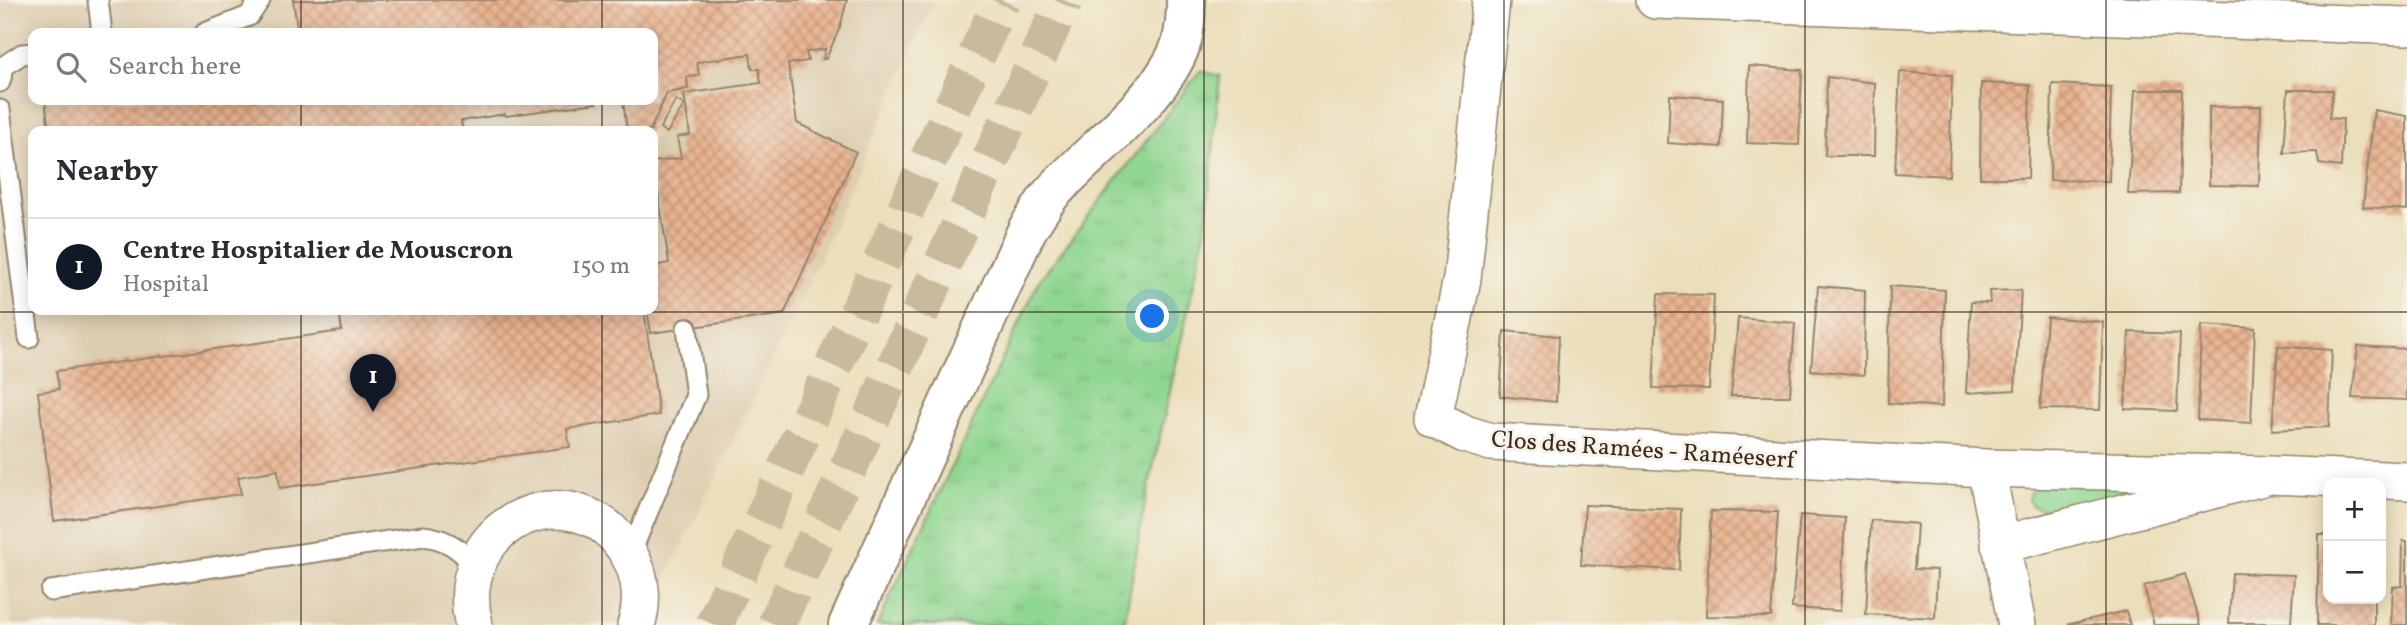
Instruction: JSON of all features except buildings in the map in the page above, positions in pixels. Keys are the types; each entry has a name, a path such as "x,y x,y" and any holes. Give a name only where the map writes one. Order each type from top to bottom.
{"street":[{"path":"848,625 1027,230 1049,196 1145,100 1167,73 1181,45 1189,0"},
{"name":"Clos des Ramées - Raméeserf","path":"1491,0 1462,279 1433,418 1465,434 1491,442 1986,468 2407,481"},
{"path":"1655,0 1933,5 2407,26"},
{"path":"1986,468 2017,625"},
{"name":"Clos des Ramées - Raméeserf","path":"2000,545 2270,475"},
{"path":"474,625 469,593 475,566 484,549 496,533 523,516 555,510 588,517 600,523 615,535 630,555 638,573 640,588 636,625"}],"lane":[{"path":"98,0 101,28"},
{"path":"218,28 248,16 260,0"},
{"path":"0,82 4,66 22,54 28,53"},
{"path":"0,110 29,338"},
{"path":"630,555 695,395 687,328"},
{"path":"51,591 423,536 443,540 454,546 475,566"}],"shaded area":[{"path":"0,0 934,0 814,271 692,526 641,625 12,625 0,514"}],"green space":[{"path":"1200,71 1220,76 1205,233 1144,508 1124,625 877,625 1039,281"},
{"path":"2043,480 2135,483 2135,492 2058,514 2032,506 2028,499 2030,492"}],"tunnel":[{"path":"714,625 1002,0"},
{"path":"776,625 1064,0"}],"place":[{"name":"Centre Hospitalier de Mouscron","path":"373,412"}]}
